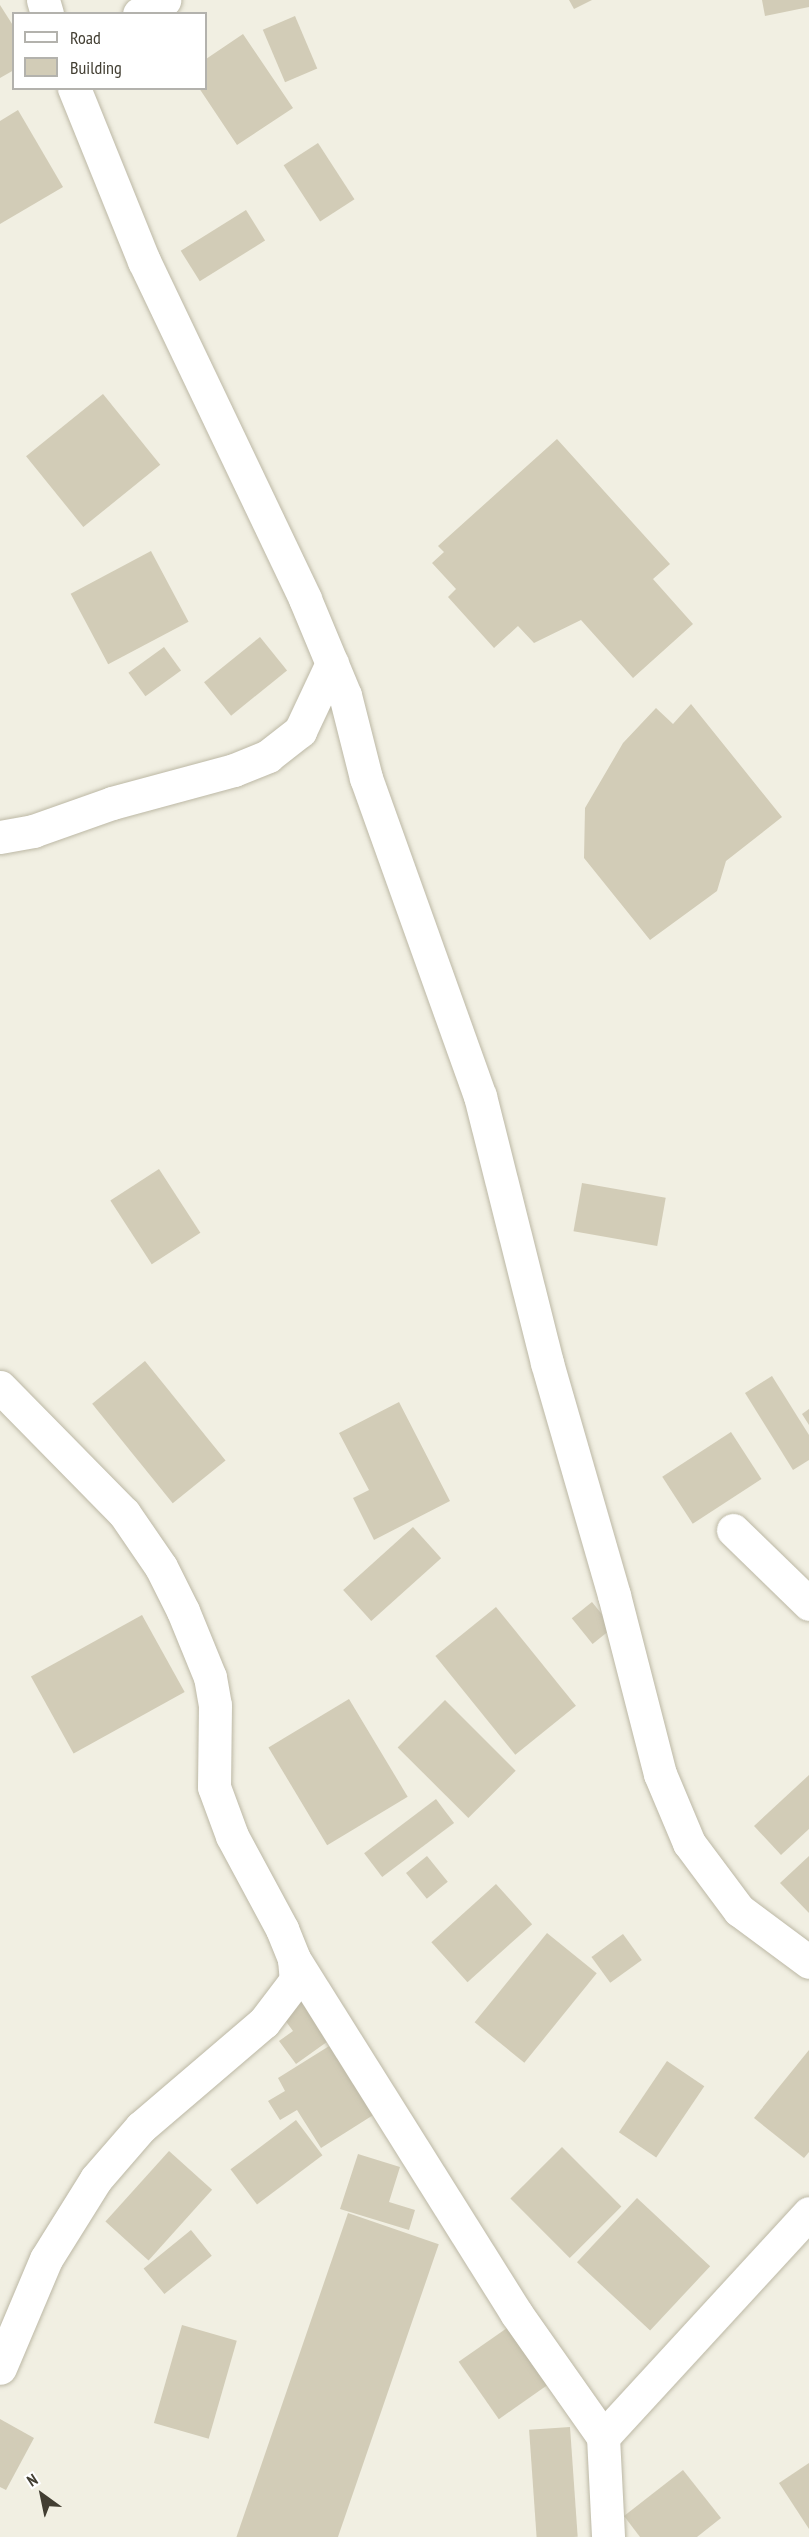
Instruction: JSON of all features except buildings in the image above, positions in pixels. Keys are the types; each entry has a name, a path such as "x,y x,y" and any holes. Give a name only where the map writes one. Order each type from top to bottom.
{"street":[{"path":"143,12 164,0"},
{"path":"75,90 144,261 332,663 349,706 366,778 480,1096 547,1363 614,1595 660,1774 689,1843 733,1902 761,1930 809,1962"},
{"path":"0,837 33,831 112,803 234,770 267,756 300,731 332,663"},
{"path":"0,1387 124,1513 161,1567 210,1677 216,1726 213,1788 232,1836 294,1959 516,2313 603,2437 609,2537"},
{"path":"733,1530 809,1604"},
{"path":"0,2368 46,2259 96,2179 141,2127 264,2022 296,1980 294,1959"},
{"path":"603,2437 809,2213"}]}
